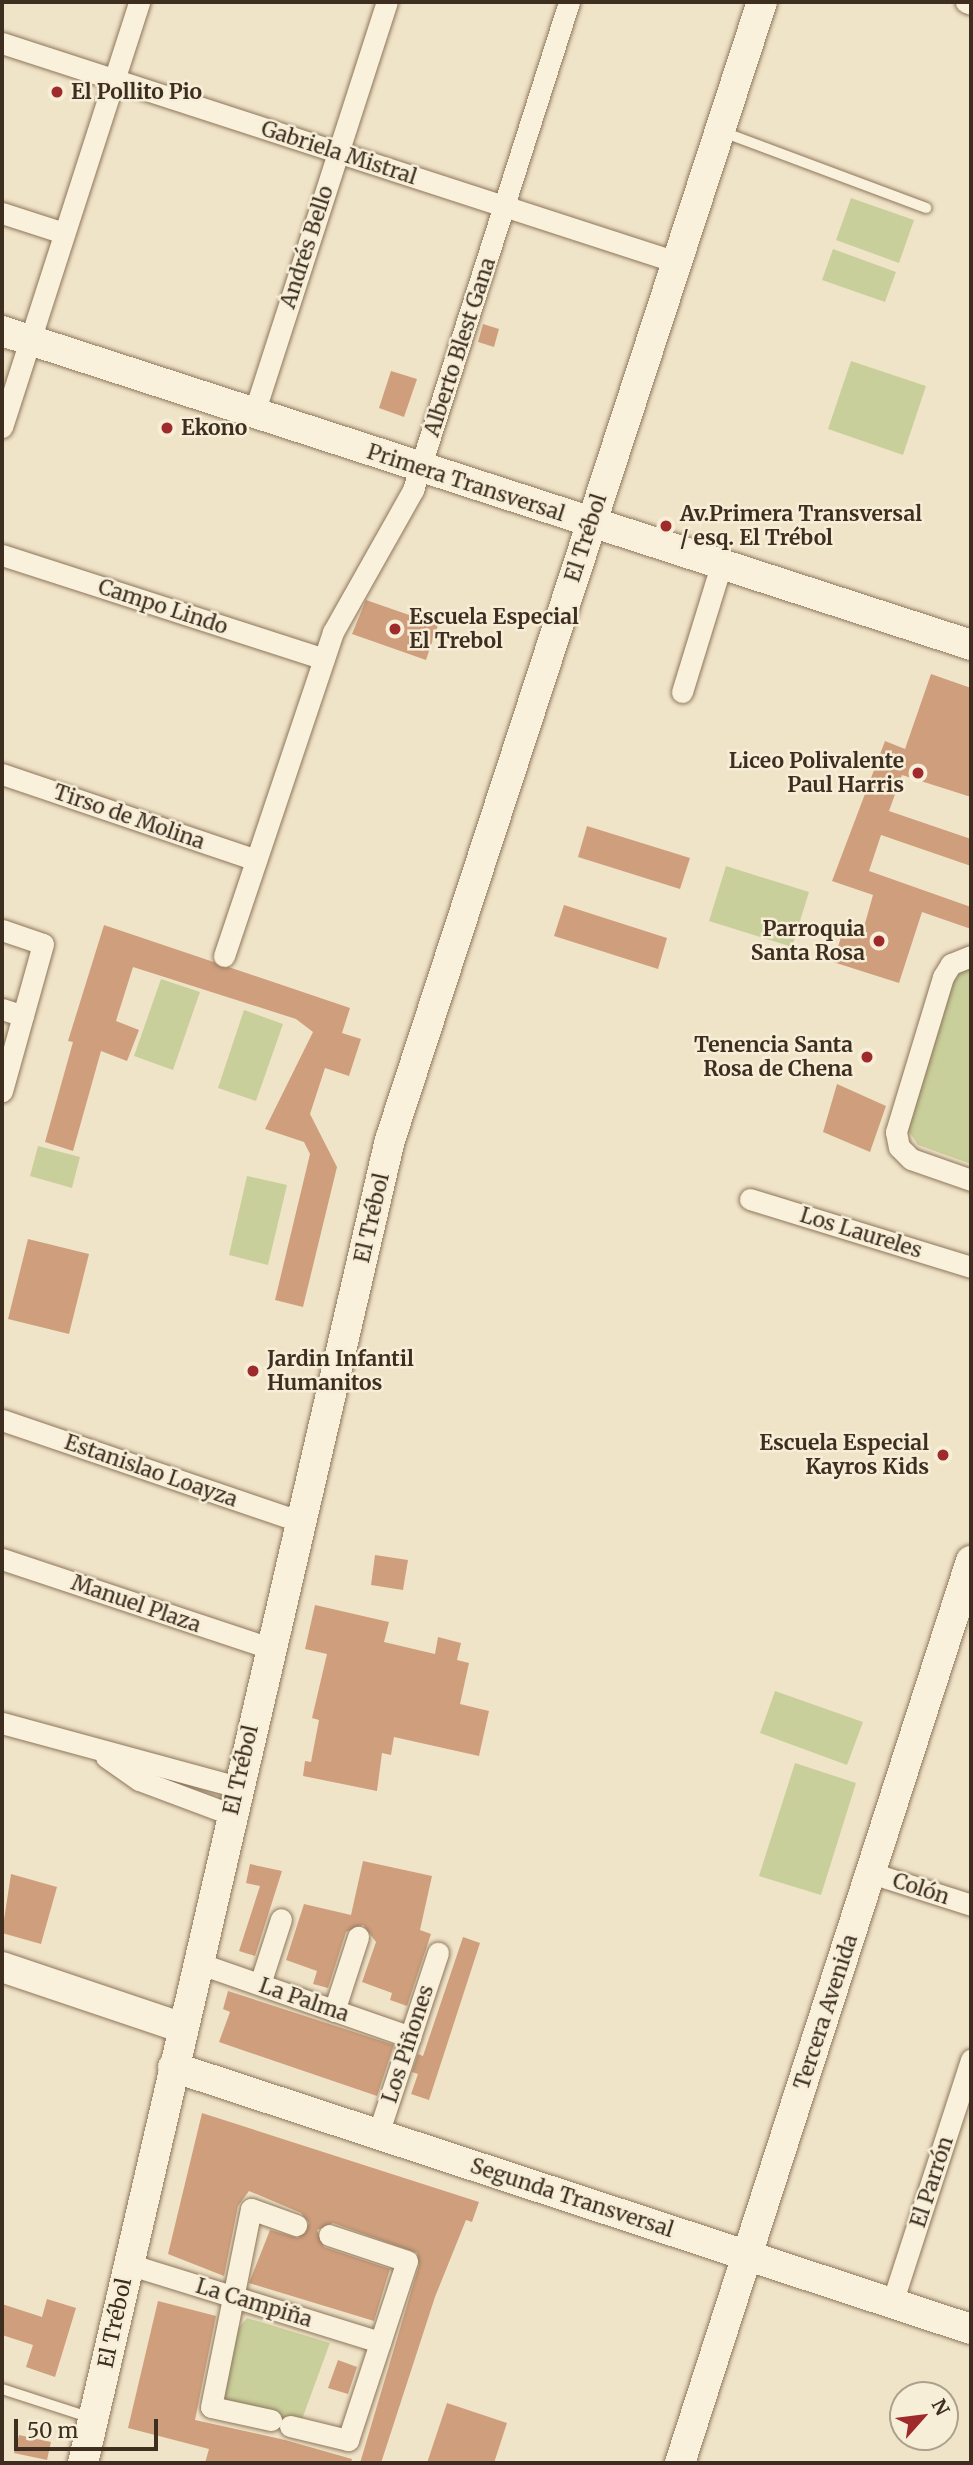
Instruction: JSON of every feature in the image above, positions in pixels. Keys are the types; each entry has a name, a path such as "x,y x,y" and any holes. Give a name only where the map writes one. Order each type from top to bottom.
{"main road":[{"name":"El Trébol","path":"83,2463 234,1801 396,1119 762,2"},
{"name":"Primera Transversal","path":"2,331 971,645"},
{"name":"Tercera Avenida","path":"680,2463 971,1561"},
{"path":"2,1967 183,2028"},
{"name":"Segunda Transversal","path":"173,2067 971,2329"}],"street":[{"path":"2,427 139,2"},
{"name":"Andrés Bello","path":"254,413 387,2"},
{"name":"Alberto Blest Gana","path":"224,956 340,617 398,520 421,468 569,2"},
{"path":"965,2 971,4"},
{"name":"Gabriela Mistral","path":"2,43 676,262"},
{"path":"2,213 64,233"},
{"name":"Campo Lindo","path":"2,555 324,659"},
{"path":"682,692 721,565"},
{"name":"Tirso de Molina","path":"2,774 256,860"},
{"path":"2,930 43,944 2,1091"},
{"path":"964,958 943,977 897,1124 900,1147 911,1159 971,1180"},
{"path":"2,1009 23,1016"},
{"name":"Los Laureles","path":"750,1199 971,1267"},
{"name":"Estanislao Loayza","path":"2,1420 301,1522"},
{"name":"Manuel Plaza","path":"2,1559 270,1648"},
{"path":"2,1723 102,1754 234,1801"},
{"name":"Colón","path":"871,1873 971,1905"},
{"path":"260,1984 281,1919"},
{"path":"334,2011 358,1937"},
{"name":"Los Piñones","path":"378,2134 438,1953"},
{"name":"La Palma","path":"198,1963 410,2037"},
{"name":"El Parrón","path":"892,2304 971,2060"},
{"path":"296,2225 251,2209 211,2407 348,2440 407,2261 329,2235"},
{"name":"La Campiña","path":"128,2264 380,2342"}],"lane":[{"path":"719,131 926,208"},
{"path":"2,2389 94,2419"}],"green space":[{"path":"851,198 914,220 899,263 836,240"},
{"path":"833,249 896,272 885,302 822,280"},
{"path":"851,361 926,386 903,455 828,429"},
{"path":"726,866 809,892 792,947 709,921"},
{"path":"971,967 971,1164 918,1145 908,1130 953,978 961,968"},
{"path":"161,979 200,992 173,1070 134,1056"},
{"path":"244,1010 283,1024 256,1101 218,1088"},
{"path":"38,1146 80,1157 72,1188 30,1176"},
{"path":"247,1176 287,1185 268,1265 229,1255"},
{"path":"775,1691 863,1722 847,1765 760,1733"},
{"path":"795,1763 856,1783 821,1895 759,1876"},
{"path":"247,2318 330,2343 301,2422 217,2403 236,2331"}],"building":[{"path":"483,324 499,329 494,347 478,342"},
{"path":"391,371 417,379 404,417 379,408"},
{"name":"Escuela Especial El Trebol","path":"366,600 438,625 426,660 352,634"},
{"path":"931,674 971,688 971,797 902,775 889,811 971,839 971,866 881,835 869,871 971,907 971,929 922,912 899,983 833,962 844,928 862,934 873,895 832,881 885,741 905,749"},
{"path":"587,826 690,858 680,889 578,857"},
{"path":"564,905 667,938 658,969 554,936"},
{"path":"104,925 350,1008 342,1033 361,1039 349,1076 325,1068 310,1114 337,1167 303,1307 275,1300 310,1154 304,1142 265,1129 313,1032 296,1019 133,967 116,1021 139,1030 127,1061 101,1051 73,1151 45,1142 73,1042 68,1041"},
{"path":"837,1084 886,1106 870,1152 823,1132"},
{"path":"28,1239 89,1254 69,1334 8,1319"},
{"path":"375,1555 408,1560 403,1590 371,1585"},
{"path":"315,1605 389,1622 384,1642 435,1654 438,1637 461,1643 457,1660 469,1663 460,1704 489,1711 479,1756 394,1737 391,1755 382,1753 377,1791 303,1776 305,1761 311,1762 319,1720 312,1718 327,1654 305,1649"},
{"path":"363,1861 432,1876 420,1930 431,1934 407,2006 390,2000 392,1993 362,1982 376,1942 363,1925 346,1932 328,1988 313,1984 317,1971 286,1960 304,1904 351,1915"},
{"path":"250,1864 282,1871 255,1956 239,1951 260,1886 246,1883"},
{"path":"11,1874 57,1887 41,1944 2,1933"},
{"path":"463,1937 480,1943 429,2100 411,2094 418,2074 412,2072 418,2054 423,2056"},
{"path":"228,1991 394,2045 377,2096 219,2042 230,2012 223,2009"},
{"path":"202,2113 479,2202 472,2222 466,2220 435,2297 381,2463 360,2463 419,2265 417,2253 333,2223 317,2230 324,2247 390,2269 374,2321 249,2283 270,2230 298,2238 309,2223 301,2213 249,2191 238,2206 224,2276 168,2254"},
{"path":"47,2299 76,2308 55,2377 26,2367 33,2345 2,2335 2,2304 42,2317"},
{"path":"158,2301 216,2316 195,2420 285,2440 352,2459 351,2463 205,2463 209,2449 128,2428"},
{"path":"338,2360 357,2367 348,2394 328,2388"},
{"path":"447,2403 507,2423 494,2463 427,2463"},
{"path":"19,2435 51,2442 47,2460 14,2453"}],"place":[{"name":"El Pollito Pio","path":"57,92"},
{"name":"Ekono","path":"167,428"},
{"name":"Av.Primera Transversal / esq. El Trébol","path":"666,526"},
{"name":"Escuela Especial El Trebol","path":"395,629"},
{"name":"Liceo Polivalente Paul Harris","path":"918,773"},
{"name":"Parroquia Santa Rosa","path":"879,941"},
{"name":"Tenencia Santa Rosa de Chena","path":"867,1057"},
{"name":"Jardin Infantil Humanitos","path":"253,1371"},
{"name":"Escuela Especial Kayros Kids","path":"943,1455"}]}
